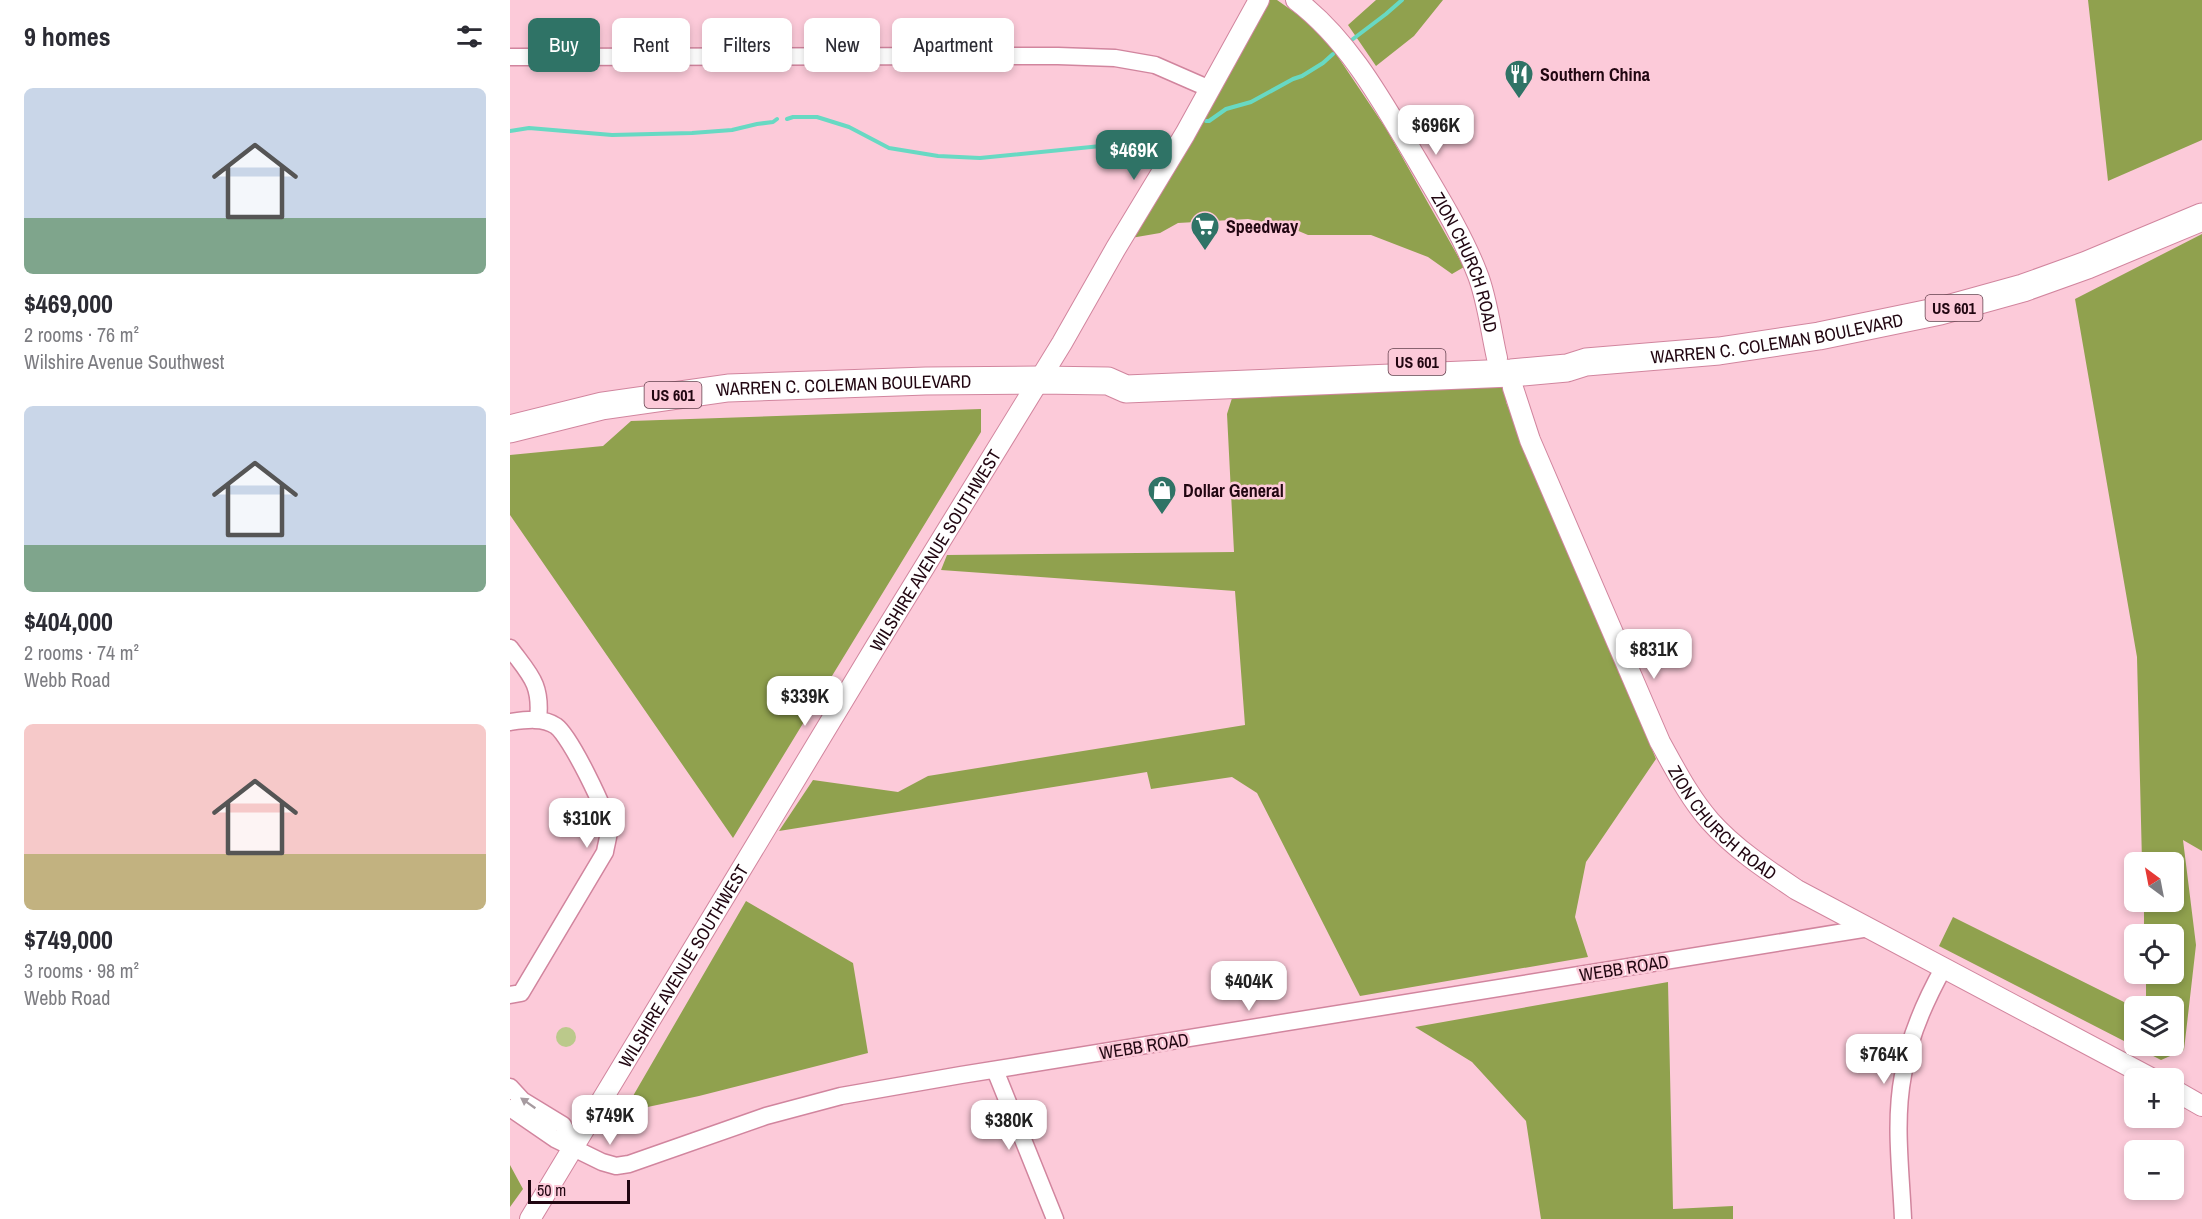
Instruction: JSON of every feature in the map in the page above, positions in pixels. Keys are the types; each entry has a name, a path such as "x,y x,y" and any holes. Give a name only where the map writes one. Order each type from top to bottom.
{"highway":[{"name":"WARREN C. COLEMAN BOULEVARD","path":"510,429 602,406 728,388 926,381 1108,381 1124,372 1504,365 1567,368 1586,362 1719,351 1819,336 1941,311 2024,288 2087,265 2202,217"}],"street":[{"name":"WILSHIRE AVENUE SOUTHWEST","path":"530,1219 1039,380 1210,89 1259,0"},
{"name":"ZION CHURCH ROAD","path":"1296,0 1335,37 1355,61 1435,191 1478,275 1504,365 1530,440 1660,742 1686,789 1719,831 1756,863 1797,891 2132,1068"},
{"path":"510,57 1058,56 1115,58 1155,65 1210,89"},
{"path":"510,648 535,681 540,702 538,720"},
{"path":"510,722 538,720 556,726 578,758 603,807 609,830 605,852 521,993 510,995"},
{"name":"WEBB ROAD","path":"510,1108 555,1139 602,1162 616,1166 629,1164 766,1116 841,1096 1869,928"},
{"path":"1903,1219 1899,1152 1899,1105 1902,1076 1923,1005 1944,967"},
{"path":"995,1070 1055,1219"},
{"path":"510,1087 522,1100 563,1125 574,1147"},
{"path":"2184,1096 2202,1106"}],"green space":[{"path":"1270,0 1277,0 1304,19 1330,45 1387,130 1464,267 1452,274 1428,257 1371,235 1308,235 1289,227 1248,219 1178,223 1160,233 1131,238"},
{"path":"1376,0 1443,0 1414,36 1376,66 1348,25"},
{"path":"2088,0 2202,0 2202,140 2108,181"},
{"path":"2202,234 2202,851 2183,840 2196,945 2184,1050 2184,996 2146,996 2146,984 2184,984 2184,924 2144,924 2144,912 2184,912 2184,852 2142,852 2137,657 2075,299"},
{"path":"1506,382 1506,402 1656,759 1586,862 1575,917 1588,957 1360,996 1257,793 1232,777 1151,789 1147,772 779,831 813,780 898,792 928,776 1245,725 1235,591 941,570 947,555 1234,552 1227,414 1233,395"},
{"path":"981,409 981,432 733,838 510,515 510,455 603,446 631,421"},
{"path":"746,901 853,963 868,1053 643,1108 633,1096"},
{"path":"1953,917 2124,1002 2124,1041 1939,946"},
{"path":"1668,982 1673,1209 1733,1206 1733,1219 1541,1219 1526,1121 1472,1062 1415,1027"},
{"path":"566,1027 573,1030 576,1037 573,1044 566,1047 559,1044 556,1037 559,1030"},
{"path":"2153,1056 2170,1056 2161,1060"},
{"path":"510,1165 523,1189 510,1207"}],"waterway":[{"path":"1353,39 1402,0"},
{"path":"1206,121 1226,109 1251,102 1302,76 1333,54"},
{"path":"787,119 817,117 849,127 889,148 938,156 980,158 1101,146 1120,140 1144,137"},
{"path":"510,131 529,128 612,135 692,133 732,130 773,122 777,119"}],"place":[{"name":"Southern China","path":"1519,100"},
{"name":"Speedway","path":"1205,252"},
{"name":"Dollar General","path":"1162,516"}]}
